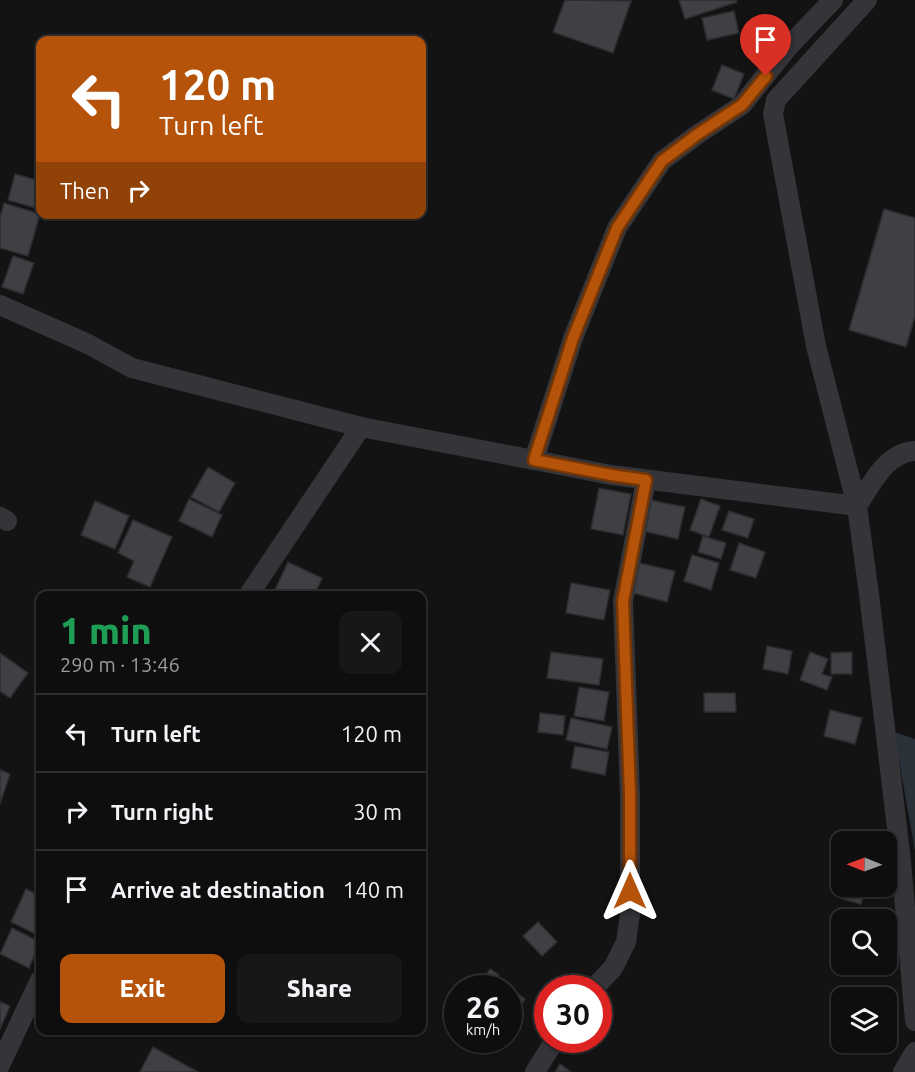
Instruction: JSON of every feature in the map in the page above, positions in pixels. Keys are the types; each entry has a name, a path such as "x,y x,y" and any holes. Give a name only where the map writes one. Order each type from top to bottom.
{"street":[{"path":"534,460 573,338 617,228 662,161 742,105 789,46 833,0"},
{"path":"867,0 776,100 773,114 816,346 857,506 901,861 915,1021"},
{"path":"0,305 88,344 132,368 361,427 611,475 857,506"},
{"path":"251,591 361,427"},
{"path":"857,506 887,462 904,452 915,451"},
{"path":"606,975 613,968 626,942 630,914 630,795 623,601 646,480"},
{"path":"0,1065 36,988"},
{"path":"903,1072 915,1052"},
{"path":"535,1072 547,1053"}],"shaded area":[{"path":"894,732 915,739 915,851"}],"building":[{"path":"565,0 631,1 613,53 553,32"},
{"path":"679,0 736,0 737,2 685,19"},
{"path":"734,11 739,33 707,40 702,18"},
{"path":"722,65 744,74 734,99 712,90"},
{"path":"15,174 36,180 36,208 8,200"},
{"path":"4,203 36,213 36,219 39,219 28,256 0,248 0,217"},
{"path":"884,209 915,218 915,316 906,347 849,330"},
{"path":"13,256 34,263 23,294 2,287"},
{"path":"208,467 235,483 219,512 191,497"},
{"path":"599,488 631,494 623,535 591,529"},
{"path":"189,499 222,515 212,537 179,521"},
{"path":"701,499 720,506 709,537 690,530"},
{"path":"650,500 685,507 678,539 643,531"},
{"path":"95,501 129,516 115,549 81,535"},
{"path":"729,511 754,519 748,538 722,530"},
{"path":"133,520 172,537 150,587 127,577 134,561 118,553"},
{"path":"703,536 726,543 721,559 698,552"},
{"path":"739,543 765,552 756,578 730,570"},
{"path":"692,555 719,563 711,590 684,581"},
{"path":"288,562 322,578 316,591 275,590"},
{"path":"639,563 675,571 667,602 633,593"},
{"path":"571,583 610,590 604,620 566,613"},
{"path":"767,646 792,651 788,674 763,669"},
{"path":"551,652 603,659 599,685 547,678"},
{"path":"810,652 828,659 822,674 832,677 827,690 800,680"},
{"path":"852,652 852,674 831,674 831,653"},
{"path":"0,653 28,673 10,698 0,691"},
{"path":"579,687 609,692 604,721 574,716"},
{"path":"704,693 735,693 736,712 704,712"},
{"path":"830,710 862,718 855,744 824,736"},
{"path":"540,713 565,716 563,735 538,732"},
{"path":"571,718 612,727 607,749 566,740"},
{"path":"575,746 609,752 605,775 571,768"},
{"path":"0,770 10,774 0,804"},
{"path":"26,889 36,894 36,934 11,922"},
{"path":"842,897 863,897 861,904 842,899"},
{"path":"538,922 557,942 542,956 523,936"},
{"path":"12,928 36,940 36,951 29,968 0,954"},
{"path":"490,969 499,975 486,975"},
{"path":"0,1002 10,1006 0,1029"},
{"path":"153,1047 198,1072 140,1072"},
{"path":"560,1064 571,1072 555,1072"}],"route":[{"path":"630,891 630,795 623,601 646,480 534,460 573,338 617,228 662,161 742,105 766,76"}]}
